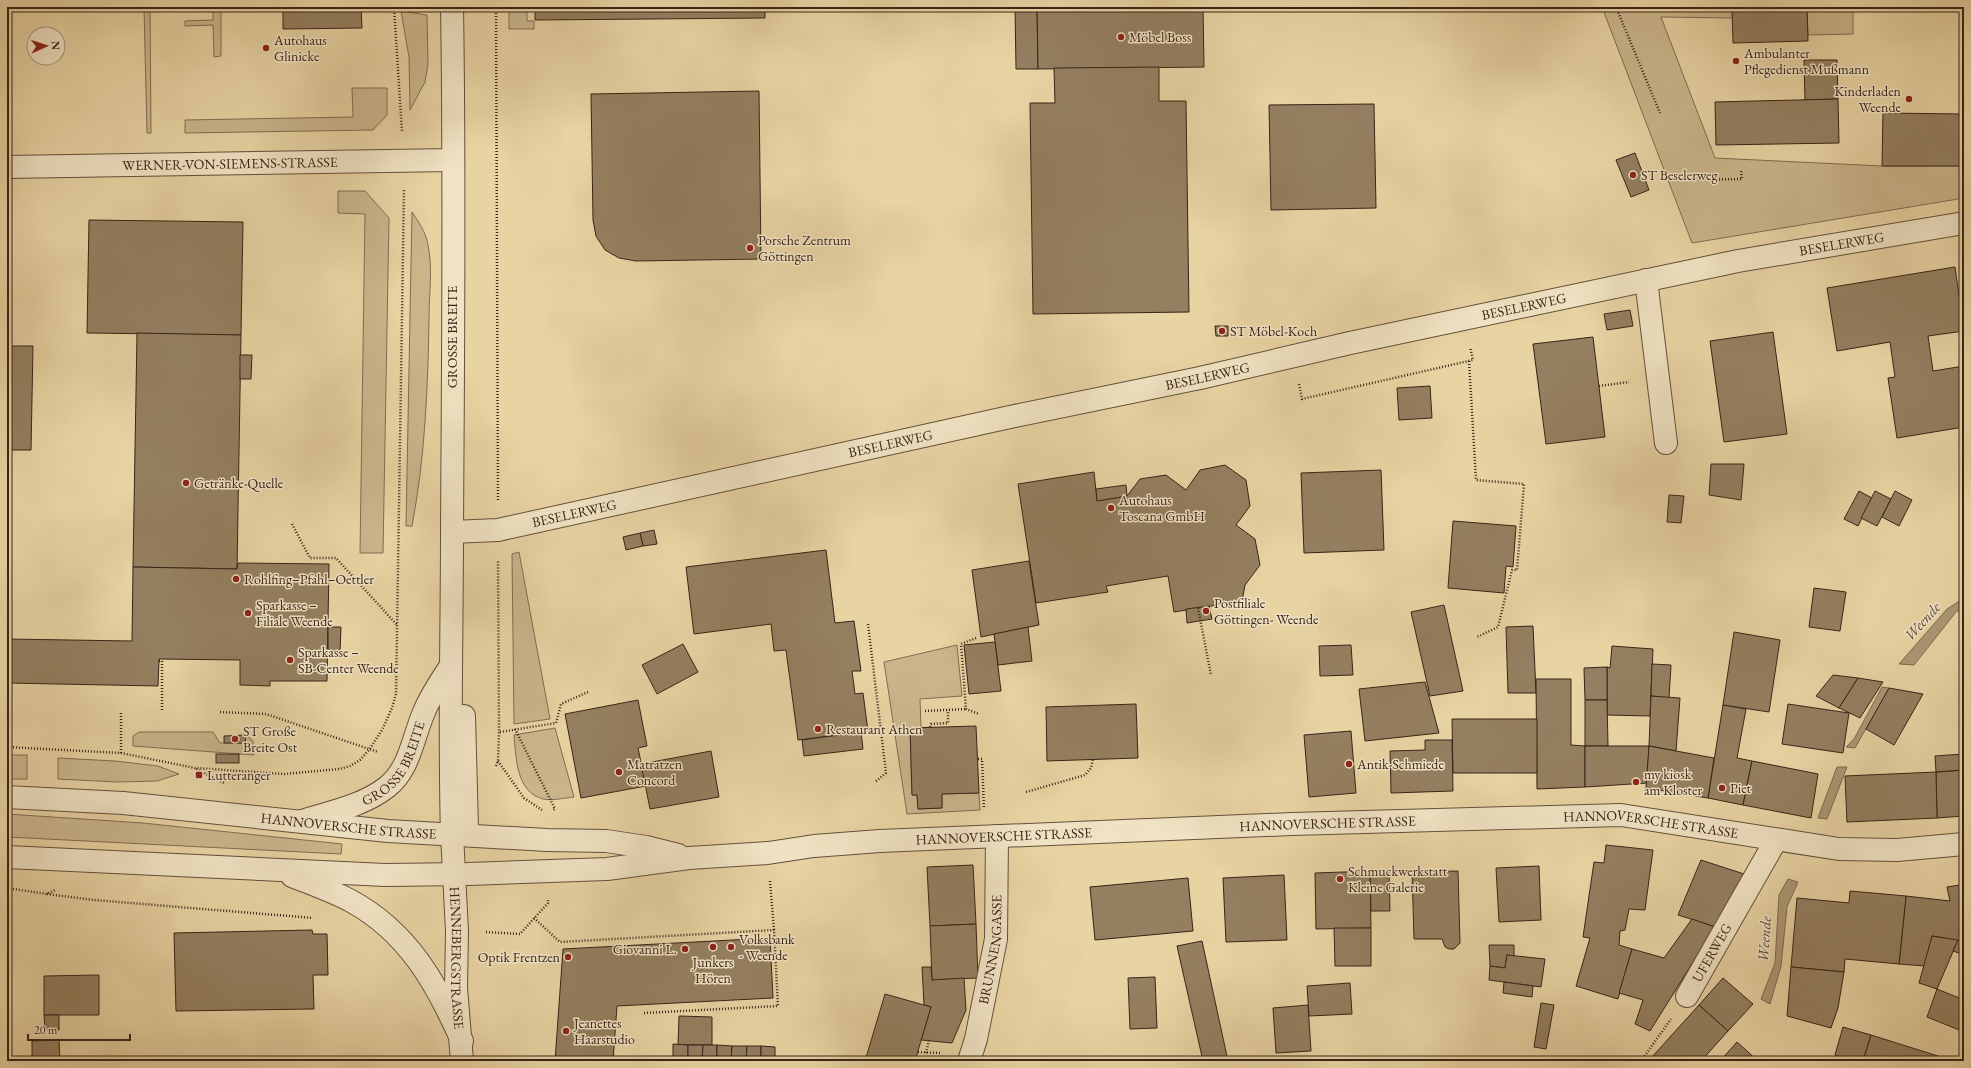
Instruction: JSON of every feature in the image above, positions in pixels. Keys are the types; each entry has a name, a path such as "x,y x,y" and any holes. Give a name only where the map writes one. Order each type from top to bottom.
{"street":[{"name":"GROSSE BREITE","path":"452,7 454,160 450,667 461,694 464,710 460,835 461,874"},
{"name":"WERNER-VON-SIEMENS-STRASSE","path":"7,167 454,160"},
{"name":"BESELERWEG","path":"452,532 498,530 1293,356 1738,261 1964,223"},
{"path":"1646,280 1666,443"},
{"name":"GROSSE BREITE","path":"302,820 365,800 382,790 395,779 407,759 432,693 450,667"},
{"name":"HANNOVERSCHE STRASSE","path":"7,796 123,803 302,820 388,831 547,840 606,841 646,847 689,858"},
{"name":"HANNOVERSCHE STRASSE","path":"7,856 278,870 385,874 461,874 607,869 689,858 768,853 814,846 880,841 1292,824 1621,815 1776,840 1839,848 1897,850 1964,844"},
{"name":"BRUNNENGASSE","path":"969,1061 976,1038 996,939 991,837"},
{"name":"UFERWEG","path":"1687,996 1776,840"},
{"path":"278,870 365,909 392,932 419,961 431,978 444,1002 462,1051"},
{"name":"HENNEBERGSTRASSE","path":"461,874 469,949 462,1051"}],"path":[{"path":"7,748 121,753 195,768 284,774 339,769 350,766 360,760 369,750 384,725 396,694 404,206 403,161 394,7"},
{"path":"496,7 498,761"},
{"path":"1616,7 1660,113"},
{"path":"1686,180 1742,179 1741,172"},
{"path":"1293,356 1302,399 1473,360 1464,319"},
{"path":"1469,361 1476,480 1524,484 1517,570 1512,570 1498,627 1477,637"},
{"path":"292,524 310,558 336,558 397,626"},
{"path":"1198,608 1211,675"},
{"path":"868,624 886,773 875,782"},
{"path":"966,709 961,644 976,638"},
{"path":"159,661 162,661 162,711"},
{"path":"499,732 556,722 561,704 588,692"},
{"path":"925,711 966,709 979,714"},
{"path":"930,728 931,724 948,723 948,710"},
{"path":"121,711 121,753"},
{"path":"220,712 266,714 369,750"},
{"path":"515,729 555,809 544,811"},
{"path":"978,759 982,759 991,837"},
{"path":"1026,792 1085,775 1091,768 1093,759"},
{"path":"644,1013 778,1006 768,853"},
{"path":"47,894 94,900 300,915 319,919"},
{"path":"534,918 560,942 774,930"},
{"name":"UFERWEG","path":"1641,1061 1687,996"},
{"path":"926,1053 929,1040"}],"shaded area":[{"path":"144,7 150,7 151,133 147,133"},
{"path":"213,7 221,7 221,56 214,57 213,25 185,26 185,21 213,20"},
{"path":"509,7 527,7 527,21 534,21 534,29 509,29"},
{"path":"1602,7 1732,7 1732,18 1661,17 1715,158 1882,166 1964,166 1964,198 1692,243"},
{"path":"1807,7 1853,7 1853,34 1808,35"},
{"path":"401,11 427,15 428,64 425,82 410,110 409,57"},
{"path":"352,88 387,88 387,115 373,130 185,133 185,120 353,117"},
{"path":"338,191 365,191 389,218 383,553 360,553 365,214 338,213"},
{"path":"412,212 426,236 429,254 429,344 427,396 420,475 412,526 406,526"},
{"path":"519,552 550,719 514,724 512,554"},
{"path":"1964,598 1964,607 1956,612 1914,665 1899,664 1947,609"},
{"path":"957,645 962,696 920,699 921,728 910,728 912,795 917,795 918,809 942,808 942,794 979,793 980,810 907,814 884,662"},
{"path":"1882,687 1889,688 1855,748 1846,747 1854,739"},
{"path":"555,728 574,797 546,800 534,795 527,789 522,781 517,763 514,735"},
{"path":"139,732 213,732 220,743 245,743 246,735 253,741 254,755 133,746 133,736"},
{"path":"7,755 27,755 27,779 7,779"},
{"path":"58,758 115,761 158,766 179,774 157,781 117,782 58,779"},
{"path":"1837,767 1847,767 1827,819 1818,818"},
{"path":"7,814 143,823 342,844 341,854 7,837"},
{"path":"1788,879 1798,882 1787,907 1781,966 1770,1004 1761,999 1775,963 1779,895"}],"building":[{"path":"283,7 361,7 362,28 283,29"},
{"path":"535,7 765,7 765,18 535,20"},
{"path":"794,7 918,7 918,10 794,11"},
{"path":"1015,7 1037,7 1038,69 1016,69"},
{"name":"Möbel Boss","path":"1037,7 1203,7 1204,67 1038,69"},
{"path":"1732,7 1807,7 1808,41 1733,43"},
{"path":"1804,60 1837,60 1838,99 1805,100"},
{"path":"1159,67 1159,101 1186,101 1189,312 1033,314 1030,103 1055,103 1054,68"},
{"path":"759,91 761,259 636,261 619,258 605,250 596,236 593,220 591,94"},
{"path":"1838,99 1839,143 1716,145 1715,102"},
{"path":"1374,104 1376,208 1271,210 1269,105"},
{"path":"1883,113 1964,114 1964,166 1882,166"},
{"name":"ST Beselerweg","path":"1635,153 1649,190 1631,197 1616,160"},
{"path":"89,220 243,222 241,335 87,333"},
{"path":"1955,267 1964,331 1928,336 1933,371 1964,366 1964,427 1897,438 1888,378 1895,377 1890,342 1837,351 1827,288"},
{"path":"1630,310 1633,326 1607,330 1604,314"},
{"name":"ST Möbel-Koch","path":"1215,326 1228,326 1228,336 1216,336"},
{"path":"1773,332 1787,434 1724,442 1710,341"},
{"name":"Getränke-Quelle","path":"137,333 241,335 237,569 133,567"},
{"path":"1593,337 1605,437 1546,444 1533,344"},
{"path":"7,346 33,346 31,450 7,450"},
{"path":"240,355 252,355 251,379 240,379"},
{"path":"1430,386 1432,418 1399,420 1397,388"},
{"path":"1711,464 1744,464 1741,500 1709,495"},
{"path":"1225,465 1246,480 1250,506 1236,525 1255,539 1260,565 1245,585 1242,601 1174,612 1168,576 1106,586 1108,592 1036,603 1018,484 1094,472 1097,501 1127,496 1140,479 1166,475 1186,490 1200,470"},
{"path":"1381,470 1384,550 1304,553 1301,473"},
{"path":"1126,485 1127,496 1097,501 1096,489"},
{"path":"1859,491 1872,498 1858,526 1844,519"},
{"path":"1875,491 1891,499 1877,526 1861,518"},
{"path":"1895,491 1912,500 1899,526 1882,517"},
{"path":"1669,495 1684,496 1681,523 1667,522"},
{"path":"1453,521 1516,526 1513,567 1506,566 1504,593 1448,588"},
{"path":"654,530 657,544 643,546 640,533"},
{"path":"640,533 643,546 626,550 623,537"},
{"path":"826,550 835,623 854,621 861,671 852,671 855,694 863,693 868,731 798,740 786,650 774,651 771,624 694,634 686,567"},
{"path":"1029,561 1039,625 981,637 972,570"},
{"path":"238,563 329,564 327,681 270,681 270,686 240,685 240,660 159,659 158,686 7,683 7,639 132,641 133,567 237,569"},
{"path":"1814,588 1846,592 1840,631 1809,627"},
{"path":"1444,605 1463,691 1430,696 1411,612"},
{"path":"1209,606 1212,619 1187,623 1186,609"},
{"path":"1533,626 1536,693 1508,693 1506,627"},
{"path":"328,627 341,627 340,651 328,651"},
{"path":"1028,627 1032,661 998,665 994,634"},
{"path":"1734,632 1780,640 1769,712 1723,705"},
{"path":"995,642 1001,691 969,694 964,645"},
{"path":"683,644 698,672 657,694 642,665"},
{"path":"1351,645 1353,675 1320,676 1319,646"},
{"path":"1612,646 1653,649 1650,716 1607,715 1607,667 1610,668"},
{"path":"1652,664 1671,665 1669,698 1651,696"},
{"path":"1607,667 1607,700 1585,700 1584,668"},
{"path":"1833,675 1858,678 1839,708 1816,696"},
{"path":"1858,678 1883,682 1860,718 1839,708"},
{"path":"1536,679 1571,679 1571,745 1585,746 1585,787 1537,789"},
{"path":"1425,682 1439,733 1365,741 1359,689"},
{"path":"1889,688 1923,694 1894,745 1866,729"},
{"path":"1651,696 1680,698 1676,751 1649,746"},
{"path":"638,700 647,746 638,748 646,786 581,798 565,714"},
{"path":"1585,700 1607,700 1608,746 1585,746"},
{"path":"1136,704 1138,758 1047,761 1046,707"},
{"path":"1788,704 1849,713 1843,753 1782,744"},
{"path":"1723,705 1746,709 1737,758 1752,761 1743,805 1708,798"},
{"path":"1452,719 1537,719 1537,773 1453,773"},
{"path":"976,726 979,793 942,794 942,808 918,809 917,795 912,795 910,728"},
{"path":"1351,731 1356,793 1309,797 1304,735"},
{"path":"861,732 863,749 804,756 802,740"},
{"name":"ST Große Breite Ost","path":"246,735 245,743 224,743 224,736"},
{"path":"1425,740 1452,740 1453,791 1391,793 1390,751 1425,750"},
{"path":"1585,746 1649,746 1647,783 1585,787"},
{"path":"1649,746 1714,758 1708,798 1646,788"},
{"path":"1964,750 1964,816 1937,818 1936,772 1963,770"},
{"path":"711,751 719,797 650,809 641,764"},
{"path":"216,754 239,754 239,763 216,763"},
{"path":"1963,754 1963,770 1936,772 1935,756"},
{"path":"1752,761 1818,774 1811,818 1743,805"},
{"path":"1936,772 1937,818 1847,822 1845,776"},
{"path":"1606,845 1653,850 1645,910 1629,909 1625,930 1620,931 1619,945 1632,949 1618,999 1576,986 1590,938 1583,937 1594,862 1604,863"},
{"path":"1701,860 1744,874 1719,928 1678,915"},
{"path":"973,865 976,924 930,926 927,867"},
{"path":"1539,866 1541,920 1499,922 1496,868"},
{"path":"1458,871 1460,943 1454,949 1449,949 1445,947 1442,939 1414,939 1412,872"},
{"path":"1370,872 1371,928 1316,929 1315,873"},
{"path":"1370,872 1389,872 1390,911 1371,911"},
{"path":"1284,875 1287,940 1226,942 1223,878"},
{"path":"1188,878 1193,931 1095,940 1090,887"},
{"path":"1964,885 1964,942 1932,936 1925,966 1899,964 1906,896 1950,901 1947,887"},
{"path":"1850,891 1906,896 1899,964 1845,959 1844,972 1791,967 1797,898 1849,903"},
{"path":"1692,919 1715,927 1650,1031 1635,1024 1643,1000 1619,993 1632,949 1664,958"},
{"path":"976,924 978,978 932,980 930,926"},
{"path":"1334,928 1371,928 1371,966 1335,966"},
{"path":"312,930 313,934 327,934 328,975 313,975 314,1009 176,1011 174,933"},
{"path":"1932,936 1958,940 1937,989 1919,983"},
{"path":"770,938 773,998 617,1006 613,1061 555,1061 563,949"},
{"path":"1958,940 1964,942 1964,955 1953,951"},
{"path":"1202,941 1228,1061 1203,1061 1177,946"},
{"path":"1489,945 1514,945 1514,956 1507,955 1505,968 1490,966"},
{"path":"1507,955 1545,959 1541,987 1489,980 1490,966 1505,968"},
{"path":"922,967 931,967 932,980 964,978 966,1010 952,1043 921,1040 931,1007 924,1005"},
{"path":"1791,967 1844,972 1838,1008 1831,1028 1787,1016"},
{"path":"99,975 99,1015 44,1015 44,976"},
{"path":"1155,977 1157,1028 1130,1029 1128,978"},
{"path":"1723,978 1753,1004 1728,1031 1699,1005"},
{"path":"1504,982 1533,986 1532,997 1503,993"},
{"path":"1350,983 1352,1014 1309,1016 1307,986"},
{"path":"1937,989 1964,1000 1964,1032 1927,1017"},
{"path":"885,994 931,1007 915,1061 865,1061"},
{"path":"1541,1003 1554,1005 1546,1049 1534,1047"},
{"path":"1308,1005 1311,1051 1276,1053 1273,1008"},
{"path":"1699,1005 1728,1031 1701,1061 1655,1061 1651,1058"},
{"path":"44,1015 59,1015 59,1030 45,1030"},
{"path":"679,1016 712,1017 712,1045 678,1045"},
{"path":"1843,1027 1871,1035 1863,1061 1853,1061 1835,1055"},
{"path":"1871,1035 1938,1056 1936,1061 1863,1061"},
{"path":"59,1040 60,1061 32,1061 32,1041"},
{"path":"1737,1042 1758,1061 1720,1061"},
{"path":"673,1044 688,1045 688,1061 673,1061"},
{"path":"688,1045 703,1045 702,1061 688,1061"},
{"path":"703,1045 717,1045 717,1061 702,1061"},
{"path":"717,1045 732,1046 731,1061 717,1061"},
{"path":"732,1046 747,1046 746,1061 731,1061"},
{"path":"747,1046 761,1046 761,1061 746,1061"},
{"path":"761,1046 775,1047 775,1061 761,1061"},
{"path":"775,1057 810,1058 810,1061 775,1061"}],"place":[{"name":"Möbel Boss","path":"1121,37"},
{"name":"Autohaus Glinicke","path":"266,48"},
{"name":"Ambulanter Pflegedienst Mußmann","path":"1736,61"},
{"name":"Kinderladen Weende","path":"1909,99"},
{"name":"ST Beselerweg","path":"1633,175"},
{"name":"Porsche Zentrum Göttingen","path":"750,248"},
{"name":"ST Möbel-Koch","path":"1222,331"},
{"name":"Getränke-Quelle","path":"186,483"},
{"name":"Autohaus Toscana GmbH","path":"1111,508"},
{"name":"Rohlfing–Pfahl–Oettler","path":"236,579"},
{"name":"Postfiliale Göttingen- Weende","path":"1206,611"},
{"name":"Sparkasse – Filiale Weende","path":"248,613"},
{"name":"Sparkasse – SB-Center Weende","path":"290,660"},
{"name":"Restaurant Athen","path":"818,729"},
{"name":"ST Große Breite Ost","path":"235,739"},
{"name":"Antik-Schmiede","path":"1349,764"},
{"name":"Matratzen Concord","path":"619,772"},
{"name":"Lutteranger","path":"199,775"},
{"name":"my kiosk am Kloster","path":"1636,782"},
{"name":"Piet","path":"1722,788"},
{"name":"Schmuckwerkstatt Kleine Galerie","path":"1340,879"},
{"name":"Junkers Hören","path":"713,947"},
{"name":"Volksbank - Weende","path":"731,947"},
{"name":"Giovanni L.","path":"685,949"},
{"name":"Optik Frentzen","path":"568,957"},
{"name":"Jeanettes Haarstudio","path":"566,1031"}],"water label":[{"name":"Weende","path":"1922,621"},
{"name":"Weende","path":"1764,939"}]}
